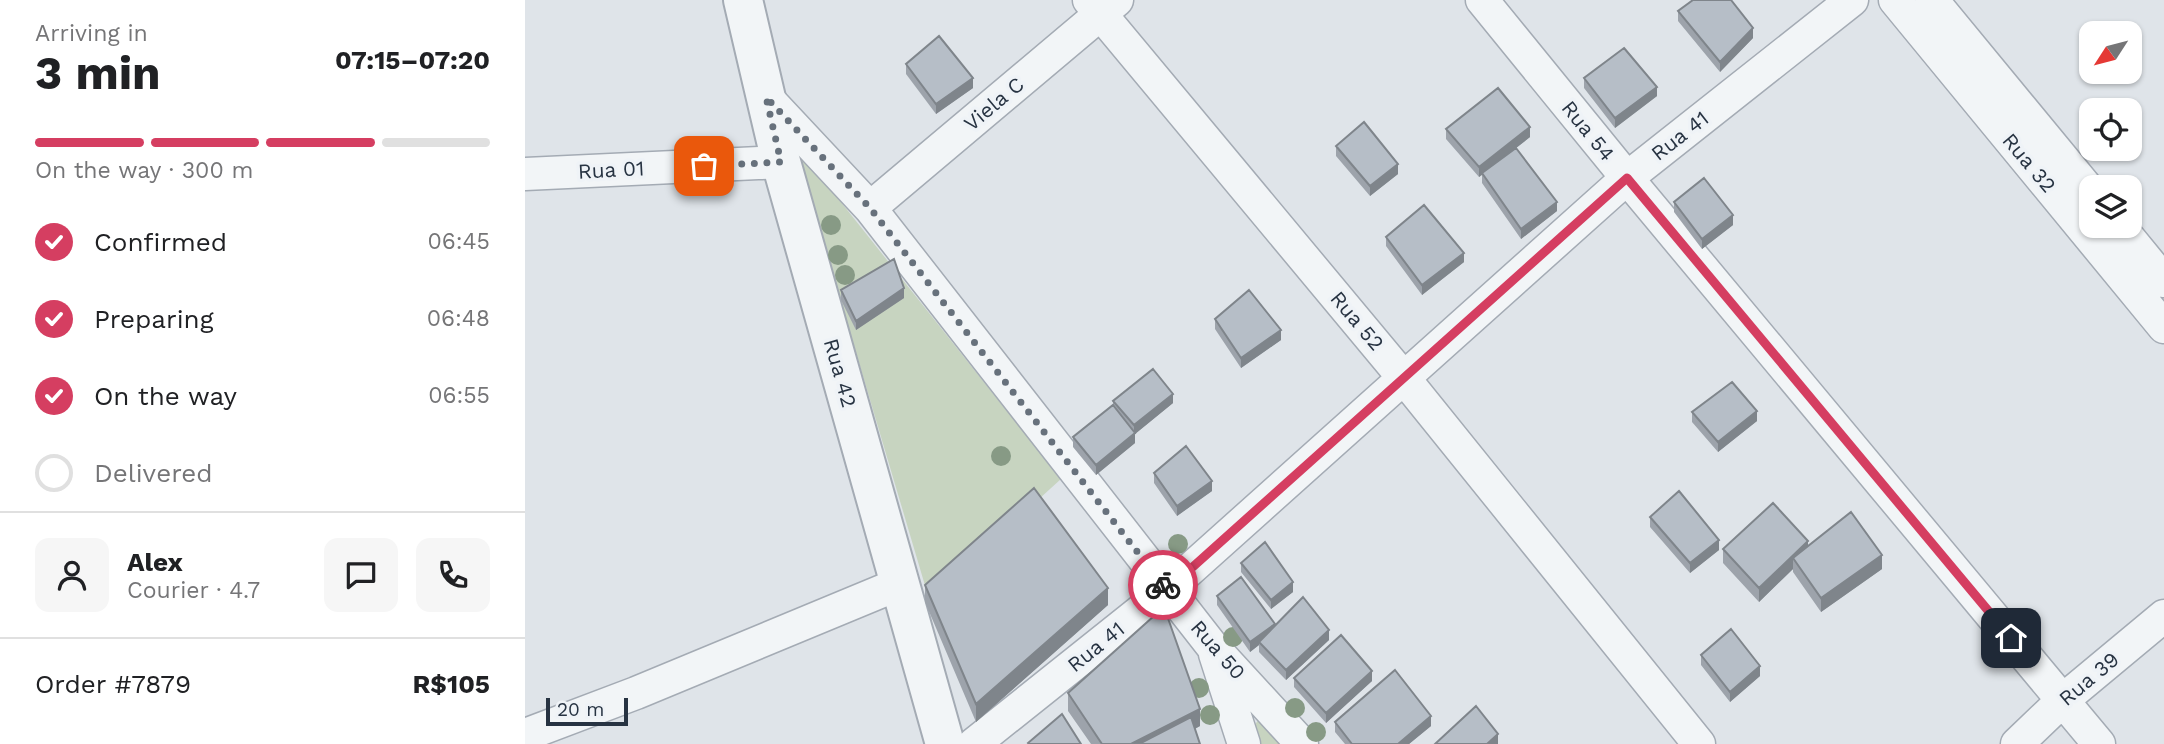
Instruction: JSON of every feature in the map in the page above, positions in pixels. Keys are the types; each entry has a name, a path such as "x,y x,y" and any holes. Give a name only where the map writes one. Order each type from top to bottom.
{"street":[{"name":"Rua 42","path":"743,0 781,162 944,744"},
{"name":"Rua 54","path":"1482,0 2099,744"},
{"name":"Rua 41","path":"974,744 1167,590 1627,178 1852,0"},
{"name":"Rua 32","path":"1895,0 2164,327"},
{"name":"Rua 32","path":"1932,0 2079,178"},
{"name":"Viela C","path":"870,208 1103,4"},
{"name":"Rua 52","path":"1103,4 1699,744"},
{"name":"Rua 50","path":"766,97 870,208 1212,646 1285,732 1302,744"},
{"name":"Rua 01","path":"525,174 781,162"},
{"path":"2129,238 2164,281"},
{"path":"525,735 636,693 899,584"},
{"name":"Rua 39","path":"2017,744 2063,700 2164,616"},
{"path":"1212,646 1244,744"}],"green space":[{"path":"794,143 1061,479 929,599"},
{"path":"1259,719 1271,721 1280,744 1259,744 1254,726"}],"building":[{"path":"1693,0 1731,0 1753,28 1720,62 1678,11"},
{"path":"939,36 973,78 936,104 906,64"},
{"path":"1624,48 1657,87 1615,118 1584,78"},
{"path":"1498,88 1530,127 1479,167 1446,129"},
{"path":"1364,122 1398,164 1370,186 1336,146"},
{"path":"1516,148 1557,202 1521,229 1482,173"},
{"path":"1704,178 1733,215 1702,239 1674,202"},
{"path":"1424,205 1464,253 1422,285 1386,237"},
{"path":"894,259 904,288 856,321 841,290"},
{"path":"1249,290 1281,330 1241,358 1215,319"},
{"path":"1153,369 1173,394 1134,425 1113,401"},
{"path":"1732,382 1757,411 1718,442 1692,412"},
{"path":"1113,405 1135,433 1096,465 1073,437"},
{"path":"1186,446 1212,481 1177,506 1154,473"},
{"path":"1034,488 1108,588 976,704 925,585"},
{"path":"1679,491 1719,540 1690,563 1650,517"},
{"path":"1773,503 1808,541 1759,588 1723,549"},
{"path":"1851,512 1882,555 1821,598 1793,558"},
{"path":"1265,542 1293,582 1271,600 1241,563"},
{"path":"1241,577 1275,624 1250,642 1217,596"},
{"path":"1303,597 1329,630 1286,670 1259,642"},
{"path":"1164,607 1200,709 1131,744 1102,744 1068,693"},
{"path":"1731,629 1760,666 1730,692 1701,655"},
{"path":"1341,635 1372,671 1326,713 1294,678"},
{"path":"1395,670 1431,716 1398,744 1352,744 1335,722"},
{"path":"1476,706 1498,734 1487,744 1435,744"},
{"path":"1062,714 1081,744 1028,743"},
{"path":"1191,717 1200,744 1139,744"}],"way so far":[{"path":"704,166 781,162 766,97 870,208 1163,585"}],"route":[{"path":"1163,585 1167,590 1627,178 2011,638"}]}
